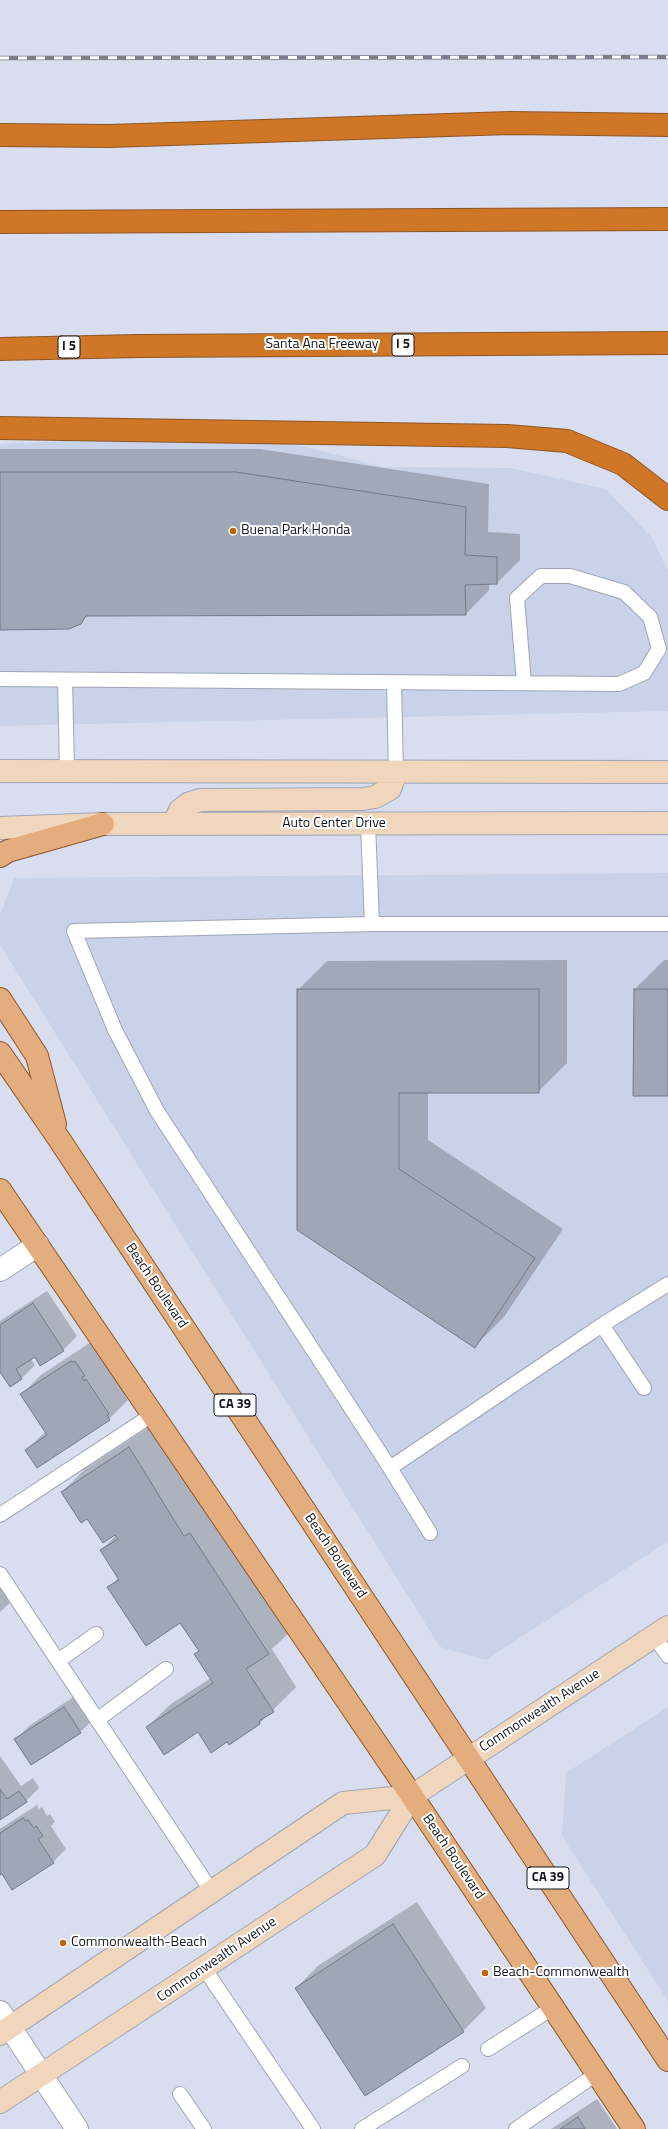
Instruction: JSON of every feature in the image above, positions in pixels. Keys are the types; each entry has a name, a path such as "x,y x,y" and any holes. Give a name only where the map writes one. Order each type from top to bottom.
{"highway":[{"path":"0,135 109,136 510,123 668,125"},
{"path":"0,222 668,219"},
{"name":"Santa Ana Freeway","path":"0,349 146,346 668,344"},
{"path":"0,428 507,436 567,441 623,464 668,499"}],"main road":[{"path":"0,771 67,770 396,773 668,772"},
{"path":"174,824 180,810 188,804 200,800 363,800 375,797 390,789 396,773"},
{"name":"Auto Center Drive","path":"0,828 103,824 668,823"},
{"path":"0,856 8,851 103,824"},
{"path":"0,999 37,1056 59,1139"},
{"name":"Beach Boulevard","path":"0,1053 59,1139 668,2060"},
{"name":"Beach Boulevard","path":"0,1190 412,1796 634,2129"},
{"name":"Commonwealth Avenue","path":"0,2102 375,1855 412,1796 661,1632"},
{"name":"Commonwealth Avenue","path":"3,2024 212,1892 343,1803 412,1796"}],"street":[{"path":"0,1270 38,1246"},
{"path":"3,2024 42,2075 77,2129"}],"lane":[{"path":"0,679 619,684 644,673 659,649 650,617 624,592 570,576 541,576 517,598 524,683"},
{"path":"65,680 67,770"},
{"path":"394,682 396,773"},
{"path":"368,824 372,924"},
{"path":"430,1533 390,1468 157,1111 115,1030 74,931 372,924 668,924"},
{"path":"390,1468 602,1325 668,1284"},
{"path":"602,1325 644,1388"},
{"path":"0,1515 152,1415"},
{"path":"0,1574 212,1892"},
{"path":"661,1632 668,1656"},
{"path":"58,1661 96,1634"},
{"path":"98,1720 166,1669"},
{"path":"204,1968 313,2129"},
{"path":"488,2049 554,2007"},
{"path":"362,2129 462,2066"},
{"path":"516,2129 598,2074"},
{"path":"180,2094 204,2129"}],"shaded area":[{"path":"252,433 383,467 510,468 606,489 652,538 668,571 668,711 0,726 0,444"},
{"path":"668,873 668,1541 486,1660 440,1647 0,945 0,915 14,878"},
{"path":"668,1707 668,2001 562,1836 566,1773"}],"building":[{"name":"Buena Park Honda","path":"0,472 236,472 466,507 465,555 497,557 497,584 465,585 466,615 86,616 81,624 69,629 0,630"},
{"path":"297,989 539,989 539,1093 399,1093 399,1169 535,1258 475,1348 297,1230"},
{"path":"634,989 668,989 668,1096 633,1096"},
{"path":"33,1303 64,1351 40,1366 35,1357 16,1369 22,1379 10,1387 0,1372 0,1325"},
{"path":"71,1361 75,1361 85,1376 82,1377 84,1381 86,1379 109,1414 107,1415 110,1420 37,1468 25,1450 47,1435 20,1394"},
{"path":"129,1447 184,1536 190,1533 269,1654 246,1669 274,1712 259,1721 260,1724 229,1745 227,1742 211,1753 198,1732 164,1755 146,1727 213,1683 194,1654 199,1651 180,1623 146,1646 107,1587 119,1580 100,1550 118,1539 115,1535 103,1543 87,1519 81,1523 61,1492"},
{"path":"64,1707 81,1733 31,1765 14,1739"},
{"path":"0,1789 7,1799 19,1791 27,1802 0,1820"},
{"path":"23,1818 26,1821 28,1820 34,1828 36,1826 43,1836 38,1839 54,1863 12,1890 2,1874 0,1875 0,1833"},
{"path":"393,1924 464,2032 365,2096 295,1988"},
{"path":"578,2117 585,2129 560,2129"}],"railway":[{"path":"0,58 668,57"}],"place":[{"name":"Buena Park Honda","path":"233,531"},
{"name":"Commonwealth-Beach","path":"63,1943"},
{"name":"Beach-Commonwealth","path":"485,1973"}]}
